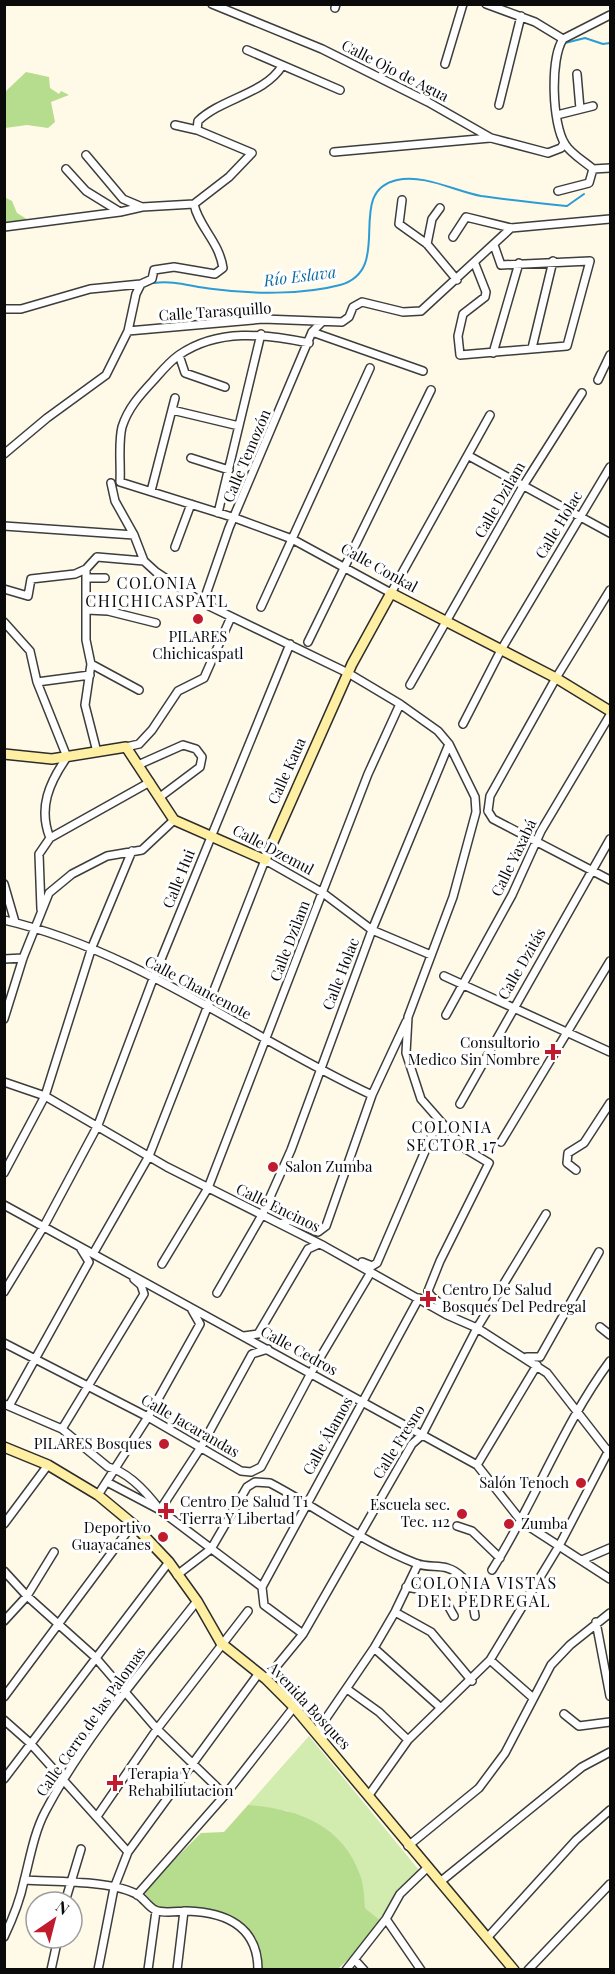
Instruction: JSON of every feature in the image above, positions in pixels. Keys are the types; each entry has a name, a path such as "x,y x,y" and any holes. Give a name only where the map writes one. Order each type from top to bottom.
{"street":[{"name":"Calle Ojo de Agua","path":"212,4 322,49 428,102 490,138 548,153 554,152 564,143"},
{"path":"445,64 463,4"},
{"path":"486,4 521,16 563,39"},
{"path":"610,15 563,39 552,79 564,143 593,169 610,168"},
{"path":"499,105 521,16"},
{"path":"247,50 340,90"},
{"path":"198,130 198,121 207,112 271,80 282,66"},
{"path":"577,74 580,109"},
{"path":"557,115 593,106"},
{"path":"4,227 120,213 141,207 194,204 229,177 252,153 198,130 175,125"},
{"path":"334,152 490,138"},
{"path":"86,155 123,199 141,207"},
{"path":"66,169 86,191 120,213"},
{"path":"558,190 589,183 593,169"},
{"path":"402,200 399,224 427,244 457,280"},
{"path":"4,309 21,309 90,289 141,284 152,279 154,270 160,267 214,274 223,268 221,255 196,212 194,204"},
{"path":"427,244 432,219 440,208"},
{"path":"453,237 466,217 511,228 610,219"},
{"name":"Calle Tarasquillo","path":"128,331 263,320 344,322 353,307 362,302 403,312 421,311 475,264 511,228"},
{"path":"475,264 486,292 485,297 463,314 458,336 459,351 463,356 532,348 564,348 569,344 590,264 588,259 501,265 494,245"},
{"path":"532,348 553,261"},
{"path":"493,353 519,263"},
{"path":"6,452 47,418 106,375 128,331 141,284"},
{"name":"Calle Temozón","path":"203,603 229,528 312,332 321,323"},
{"path":"312,332 423,371"},
{"path":"218,513 261,334"},
{"path":"225,387 184,372 179,355 200,344 228,336 261,334 309,343"},
{"name":"Calle Conkal","path":"179,355 139,395 127,415 122,429 120,482 235,518 292,539 556,678 610,713"},
{"path":"598,380 610,355"},
{"path":"261,607 370,368"},
{"path":"308,642 431,390"},
{"name":"Calle Dzilam","path":"410,685 523,486 582,393"},
{"path":"151,491 175,398"},
{"path":"172,410 239,426"},
{"name":"Calle Kaua","path":"93,1254 149,1156 265,860 348,673 490,415"},
{"path":"469,456 610,533"},
{"path":"191,458 229,470"},
{"name":"Calle Holac","path":"463,724 501,650 610,467"},
{"path":"111,483 115,501 134,535 144,561 156,572 203,603 348,673 400,704 438,731 449,744 474,796 476,812 453,897 408,1017 372,1095 326,1226 318,1232 290,1220 281,1224"},
{"path":"175,547 191,504"},
{"path":"4,526 134,535"},
{"path":"5,592 28,596 31,579 75,574 86,569 97,557 144,561"},
{"path":"86,569 86,640 91,664 85,705 97,752"},
{"path":"87,578 105,578"},
{"path":"610,590 556,678 490,796 488,811 493,819 610,880"},
{"path":"87,610 108,611 156,623"},
{"path":"4,754 52,759 139,744 152,730 178,691 204,678 231,617"},
{"path":"4,622 30,651 37,682 67,757"},
{"name":"Calle Hui","path":"4,1292 44,1226 98,1125 153,979 290,644"},
{"path":"91,664 139,690"},
{"path":"37,682 90,675"},
{"name":"Calle Dzilam","path":"162,1264 208,1188 368,774 400,704"},
{"name":"Calle Yaxabá","path":"446,1015 461,983 512,895 537,841 610,713"},
{"name":"Calle Holac","path":"217,1293 262,1215 291,1150 372,930 449,744"},
{"path":"138,765 183,745 196,748 202,757 200,767 160,797"},
{"path":"4,1019 23,958 49,893 72,874 107,856 142,850 174,820 126,747"},
{"path":"50,838 43,822 45,805 51,781 67,757"},
{"path":"41,911 39,854 50,838 150,782"},
{"path":"476,812 488,811"},
{"name":"Calle Dzemul","path":"174,820 211,834 265,860 323,893 372,930 431,955"},
{"name":"Calle Dzitás","path":"460,1104 610,839"},
{"path":"4,1173 45,1096 92,947 132,851"},
{"path":"4,884 15,922"},
{"name":"Calle Chancenote","path":"4,920 92,947 208,1006 320,1071 372,1095"},
{"path":"4,959 23,958"},
{"path":"501,1142 610,961"},
{"path":"444,976 610,1052"},
{"path":"408,1017 406,1053 421,1099 464,1148 489,1163 440,1261 428,1291 431,1297 445,1307 447,1315"},
{"name":"Calle Encinos","path":"4,1082 45,1096 208,1188 340,1255 373,1268 388,1281 447,1315 477,1328 547,1373 610,1451"},
{"path":"576,1170 567,1162 567,1153 584,1143 610,1103"},
{"path":"373,1268 384,1250 438,1121"},
{"name":"Calle Cedros","path":"4,1205 477,1464 522,1522 610,1579"},
{"name":"Calle Fresno","path":"98,1970 114,1888 128,1852 262,1676 303,1634 412,1444 422,1435 477,1328 546,1214"},
{"path":"243,1336 258,1334 308,1249 319,1244"},
{"path":"80,1246 89,1262 7,1405 62,1430 108,1467 116,1469 150,1496 160,1510"},
{"path":"524,1357 540,1357 599,1252"},
{"name":"Calle Jacarandas","path":"4,1343 148,1417 241,1471 251,1472 261,1467 311,1374 373,1268"},
{"path":"62,1430 144,1294 141,1285 126,1271"},
{"name":"Calle Álamos","path":"262,1587 419,1298"},
{"path":"98,1495 148,1417 200,1324 197,1315 188,1306"},
{"path":"600,1327 610,1335"},
{"path":"160,1510 201,1447 252,1354 268,1350"},
{"path":"492,1570 522,1522 584,1396 610,1361"},
{"path":"477,1464 537,1365"},
{"name":"Avenida Bosques","path":"4,1447 48,1465 98,1495 133,1524 169,1562 197,1602 221,1643 262,1676 294,1707 514,1970"},
{"path":"369,1795 408,1740 490,1660 560,1546 610,1451"},
{"path":"4,1524 48,1465"},
{"path":"107,1482 160,1510 262,1587 264,1605 303,1634"},
{"path":"177,1575 211,1549 247,1487 255,1482 270,1483 359,1535 417,1564 435,1564 450,1568 464,1578 475,1616"},
{"path":"4,1697 133,1524"},
{"path":"457,1526 472,1531 500,1558"},
{"path":"582,1560 610,1548"},
{"path":"4,1621 27,1596 54,1552"},
{"path":"4,1779 169,1562"},
{"path":"316,1733 374,1648 395,1612 417,1564"},
{"path":"4,1571 27,1596 95,1657 124,1694 193,1766 225,1795"},
{"path":"406,1587 441,1593 454,1616"},
{"name":"Calle Cerro de las Palomas","path":"4,1937 25,1880 31,1849 44,1813 64,1780 124,1694 197,1602"},
{"path":"98,1815 157,1729 221,1643 248,1611"},
{"path":"395,1612 431,1632 472,1680"},
{"path":"408,1846 465,1802 491,1773 506,1753 532,1697 561,1653 596,1622 610,1613"},
{"path":"596,1622 610,1696"},
{"path":"374,1648 441,1708"},
{"path":"490,1660 532,1697"},
{"path":"347,1689 379,1712 408,1740"},
{"path":"137,1895 225,1795 294,1707"},
{"path":"564,1714 579,1726 610,1722"},
{"path":"4,1720 30,1743 98,1815 128,1852"},
{"path":"440,1882 582,1767 610,1752"},
{"path":"487,1938 576,1840 610,1810"},
{"path":"68,1890 81,1849"},
{"path":"346,1970 386,1919 400,1894 428,1868"},
{"path":"25,1880 69,1884 92,1883 137,1895 156,1911 215,1913 229,1919 250,1936 257,1953 258,1970"},
{"path":"528,1970 610,1884"},
{"path":"148,1970 156,1911"},
{"path":"177,1970 184,1911"},
{"path":"386,1919 421,1970"},
{"path":"51,1970 55,1950"},
{"path":"355,1960 364,1970"}],"green space":[{"path":"26,72 49,77 50,88 59,94 61,91 69,95 51,102 55,122 48,128 27,125 5,128 5,92"},
{"path":"4,197 12,201 17,213 30,221 5,226"},
{"path":"309,1736 423,1875 391,1901 380,1920 365,1908 288,1811 248,1805"},
{"path":"248,1805 284,1810 316,1822 342,1843 352,1858 361,1879 365,1908 380,1920 360,1948 338,1969 259,1969 249,1932 215,1911 158,1909 143,1891 201,1833 224,1832"}],"waterway":[{"name":"Río Eslava","path":"565,43 585,38 603,44 610,43"},
{"name":"Río Eslava","path":"154,283 169,282 228,291 260,293 310,291 340,285 356,276 365,264 373,199 381,187 397,180 418,179 481,196 567,206 584,194"}],"place":[{"name":"PILARES Chichicaspatl","path":"198,619"},
{"name":"Consultorio Medico Sin Nombre","path":"553,1052"},
{"name":"Salon Zumba","path":"273,1167"},
{"name":"Centro De Salud Bosques Del Pedregal","path":"428,1299"},
{"name":"PILARES Bosques","path":"164,1444"},
{"name":"Salón Tenoch","path":"581,1483"},
{"name":"Centro De Salud T1 Tierra Y Libertad","path":"166,1511"},
{"name":"Escuela sec. Tec. 112","path":"462,1514"},
{"name":"Zumba","path":"509,1524"},
{"name":"Deportivo Guayacanes","path":"163,1537"},
{"name":"Terapia Y Rehabiliutacion","path":"115,1783"}],"district":[{"name":"COLONIA CHICHICASPATL","path":"157,592"},
{"name":"COLONIA SECTOR 17","path":"452,1136"},
{"name":"COLONIA VISTAS DEL PEDREGAL","path":"484,1592"}]}
